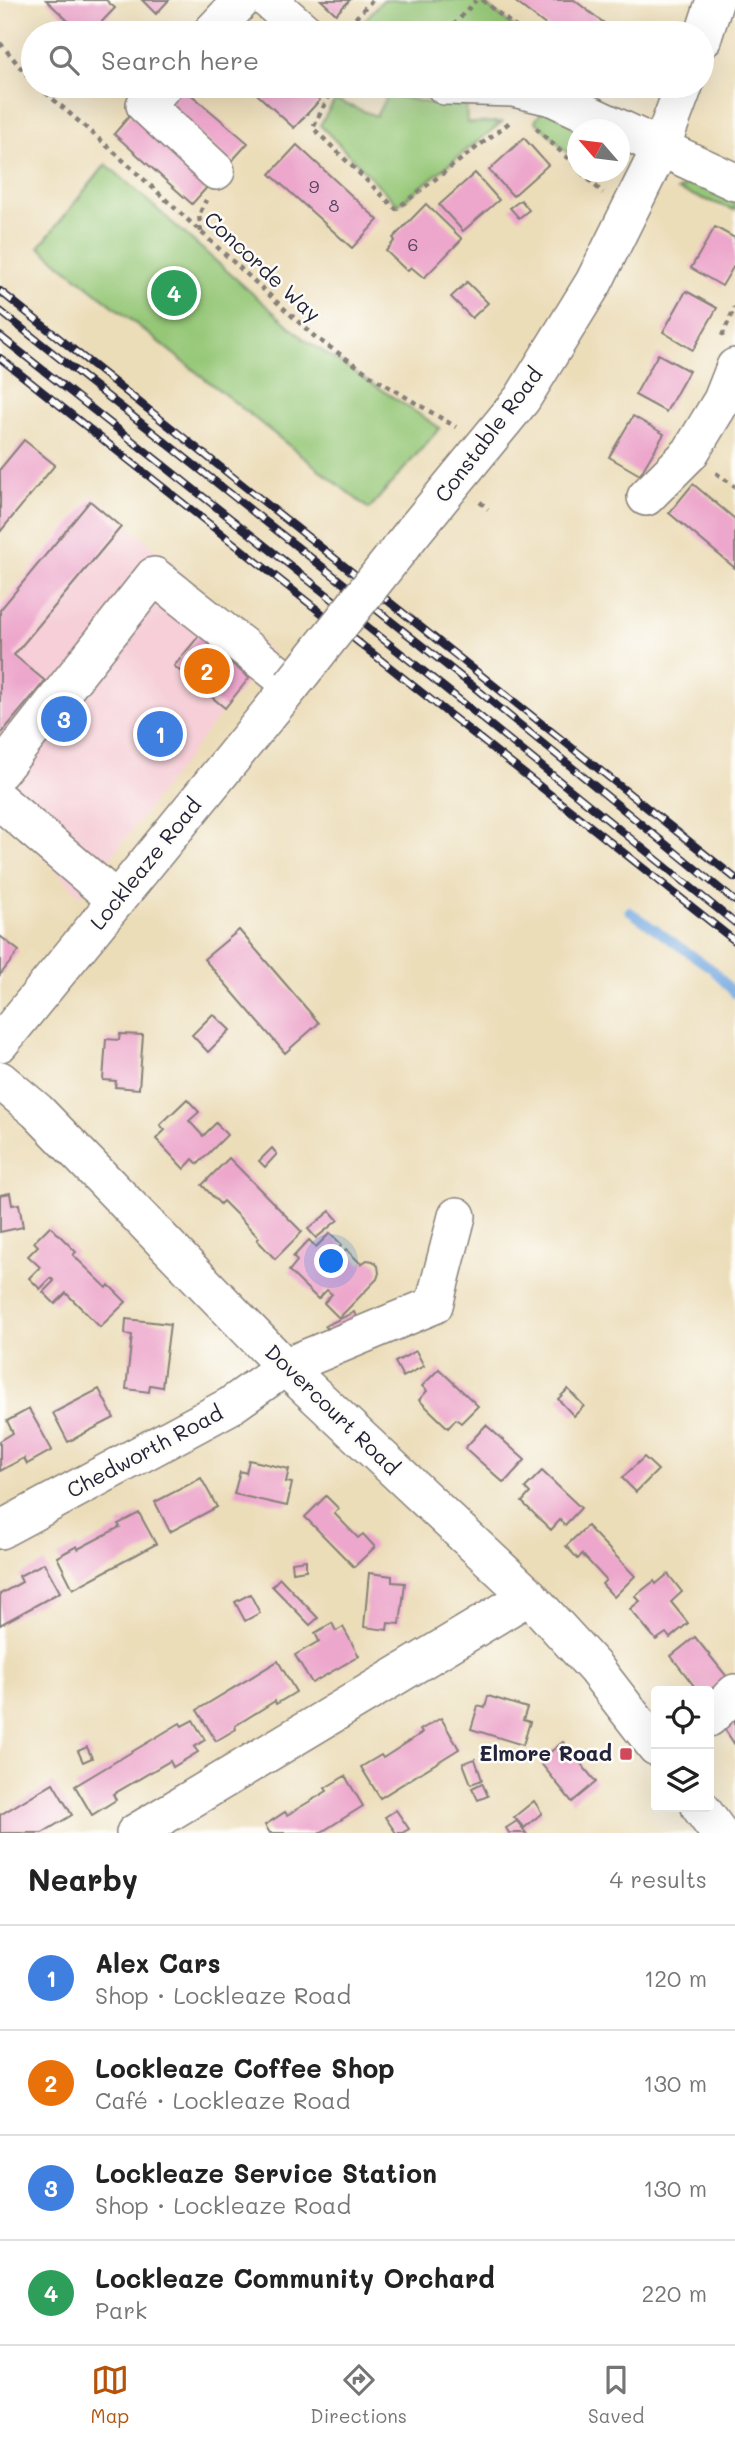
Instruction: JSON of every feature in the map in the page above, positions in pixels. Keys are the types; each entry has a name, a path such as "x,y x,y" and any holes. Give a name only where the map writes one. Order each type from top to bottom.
{"street":[{"path":"222,21 242,0"},
{"path":"268,0 292,21"},
{"path":"708,21 715,0"},
{"path":"152,98 145,105 216,171"},
{"path":"554,98 735,181"},
{"name":"Constable Road","path":"292,685 522,399 594,282 661,148 680,98"},
{"path":"646,497 690,453 722,400 735,367"},
{"path":"0,771 154,576 292,685"},
{"name":"Lockleaze Road","path":"0,1044 292,685"},
{"path":"0,801 116,901"},
{"name":"Dovercourt Road","path":"0,1080 37,1111 285,1367 529,1596 596,1668 651,1740"},
{"name":"Chedworth Road","path":"0,1530 230,1406 285,1367 434,1305 457,1216"},
{"path":"135,1833 529,1596"},
{"path":"714,1713 735,1693"},
{"path":"704,1812 719,1833"}],"path":[{"path":"353,21 372,0"},
{"path":"458,21 476,0"},
{"path":"482,0 508,21"},
{"path":"0,43 21,68"},
{"name":"Concorde Way","path":"52,98 315,337 483,446"},
{"path":"328,98 313,128 396,209 511,122"},
{"path":"531,123 567,157"}],"shaded area":[{"path":"93,494 272,653 225,708 81,896 0,812 0,606"}],"green space":[{"path":"383,0 480,0 506,21 364,21"},
{"path":"386,98 406,98 432,104 466,103 467,123 502,122 398,205 320,125 335,100 376,116"},
{"path":"546,106 576,119 567,119 567,152 535,121"},
{"path":"106,164 304,339 440,428 369,509 39,247"},
{"path":"692,182 735,193 735,210 678,190"}],"building":[{"path":"46,0 106,0 115,8 103,21 68,21"},
{"path":"142,0 169,0 156,14"},
{"path":"321,0 350,0 336,14"},
{"path":"513,0 574,0 601,21 540,21"},
{"path":"170,98 195,98 248,143 231,162 165,103"},
{"path":"261,98 320,100 294,128"},
{"path":"131,114 209,185 192,204 114,134"},
{"path":"524,138 548,165 513,196 489,170"},
{"path":"297,145 378,220 352,248 270,174"},
{"path":"475,173 499,200 463,231 439,205"},
{"path":"521,200 529,210 519,218 510,208"},
{"path":"426,204 462,239 424,278 411,267 407,271 386,251 395,240 393,238"},
{"path":"715,227 735,238 735,264 722,286 691,268"},
{"path":"467,282 488,303 472,318 451,297"},
{"path":"686,291 717,308 693,350 663,332"},
{"path":"658,354 689,371 666,412 635,395"},
{"path":"633,416 664,434 640,475 609,457"},
{"path":"24,440 55,465 0,532 0,469"},
{"path":"693,484 735,519 735,568 669,513"},
{"path":"90,501 121,527 14,655 45,681 0,735 0,610"},
{"path":"203,631 235,657 230,662 249,678 225,708 174,666"},
{"path":"239,930 319,1023 285,1053 204,959"},
{"path":"0,936 19,951 0,975"},
{"path":"213,1014 230,1030 208,1052 192,1035"},
{"path":"120,1034 143,1035 139,1089 115,1087 116,1081 103,1080 106,1039 119,1040"},
{"path":"187,1099 199,1112 189,1121 203,1136 216,1123 227,1135 198,1164 193,1159 184,1169 156,1139 165,1130 160,1125"},
{"path":"272,1148 277,1154 265,1167 259,1161"},
{"path":"229,1158 302,1232 275,1259 241,1219 223,1201 220,1204 202,1185"},
{"path":"10,1193 12,1205 19,1204 23,1227 0,1232 0,1195"},
{"path":"330,1211 338,1220 316,1238 308,1229"},
{"path":"50,1226 76,1252 73,1255 107,1288 109,1285 126,1302 100,1327 66,1293 55,1304 43,1292 54,1281 51,1278 40,1289 29,1278 40,1267 28,1256 38,1246 34,1242"},
{"path":"330,1233 342,1245 329,1258 333,1263 346,1249 361,1264 367,1260 373,1261 378,1266 379,1273 377,1279 339,1318 324,1303 332,1294 327,1290 318,1299 289,1271 297,1261 293,1257 309,1240 316,1247"},
{"path":"354,1312 359,1323 330,1337 325,1326"},
{"path":"126,1319 170,1324 162,1387 150,1385 149,1392 126,1389 132,1335 125,1334"},
{"path":"416,1351 424,1366 403,1377 395,1362"},
{"path":"439,1369 478,1406 461,1423 456,1419 448,1428 419,1400 427,1391 422,1386"},
{"path":"99,1389 114,1418 68,1442 53,1413"},
{"path":"568,1389 584,1406 574,1416 558,1399"},
{"path":"29,1409 52,1450 27,1464 24,1458 0,1471 0,1441 13,1433 7,1421"},
{"path":"486,1425 525,1460 504,1483 465,1448"},
{"path":"644,1457 658,1470 636,1492 622,1478"},
{"path":"249,1460 289,1469 286,1482 292,1483 287,1506 234,1494 240,1471 246,1473"},
{"path":"542,1471 581,1508 565,1525 560,1520 551,1530 522,1502 530,1493 525,1488"},
{"path":"201,1478 217,1507 170,1532 155,1502"},
{"path":"326,1496 339,1509 334,1513 358,1538 363,1534 375,1547 354,1567 305,1517"},
{"path":"139,1513 156,1544 73,1589 57,1557 120,1527 118,1524"},
{"path":"587,1526 635,1576 614,1597 602,1584 606,1580 582,1554 578,1559 566,1546"},
{"path":"306,1560 306,1570 293,1572 292,1562"},
{"path":"44,1563 60,1592 0,1625 0,1594 22,1582 19,1576"},
{"path":"369,1573 392,1576 392,1582 405,1583 400,1624 388,1623 387,1630 364,1627"},
{"path":"668,1574 682,1592 671,1602 688,1623 670,1638 666,1633 656,1640 630,1609 640,1601 635,1596"},
{"path":"280,1578 318,1618 310,1625 272,1586"},
{"path":"250,1594 260,1613 245,1621 235,1602"},
{"path":"332,1623 336,1631 343,1627 359,1656 312,1683 295,1655 319,1641 315,1633"},
{"path":"695,1637 728,1678 714,1689 714,1686 694,1686 671,1656"},
{"path":"278,1661 296,1692 276,1704 275,1701 216,1741 197,1710"},
{"path":"488,1696 527,1708 523,1720 530,1722 523,1745 471,1729 478,1706 485,1708"},
{"path":"735,1717 735,1745 722,1725"},
{"path":"441,1718 459,1749 380,1798 361,1767 381,1755 383,1758"},
{"path":"193,1720 205,1740 194,1747 198,1752 173,1767 170,1761 113,1794 116,1800 92,1815 75,1786 180,1723 182,1726"},
{"path":"563,1742 596,1782 572,1802 539,1761"},
{"path":"87,1747 92,1758 83,1762 78,1751"},
{"path":"475,1759 482,1780 471,1784 463,1763"},
{"path":"345,1776 363,1806 320,1833 270,1833 265,1825 327,1791 325,1788"},
{"path":"53,1783 72,1815 42,1833 0,1833 0,1815"},
{"path":"482,1783 488,1796 478,1800 472,1788"},
{"path":"534,1801 542,1813 524,1828 514,1817"},
{"path":"396,1810 409,1829 402,1833 396,1833 385,1817"},
{"path":"517,1821 526,1833 509,1833 506,1828"}],"waterway":[{"path":"629,911 712,969 735,994"}],"railway":[{"path":"0,291 735,878"},
{"path":"0,311 474,687 735,901"},
{"path":"0,336 446,689 735,923"},
{"path":"0,358 735,941"}],"place":[{"name":"Lockleaze Community Orchard","path":"174,293"},
{"name":"Lockleaze Coffee Shop","path":"207,671"},
{"name":"Lockleaze Service Station","path":"64,719"},
{"name":"Alex Cars","path":"160,734"},
{"name":"Elmore Road","path":"626,1754"}]}
